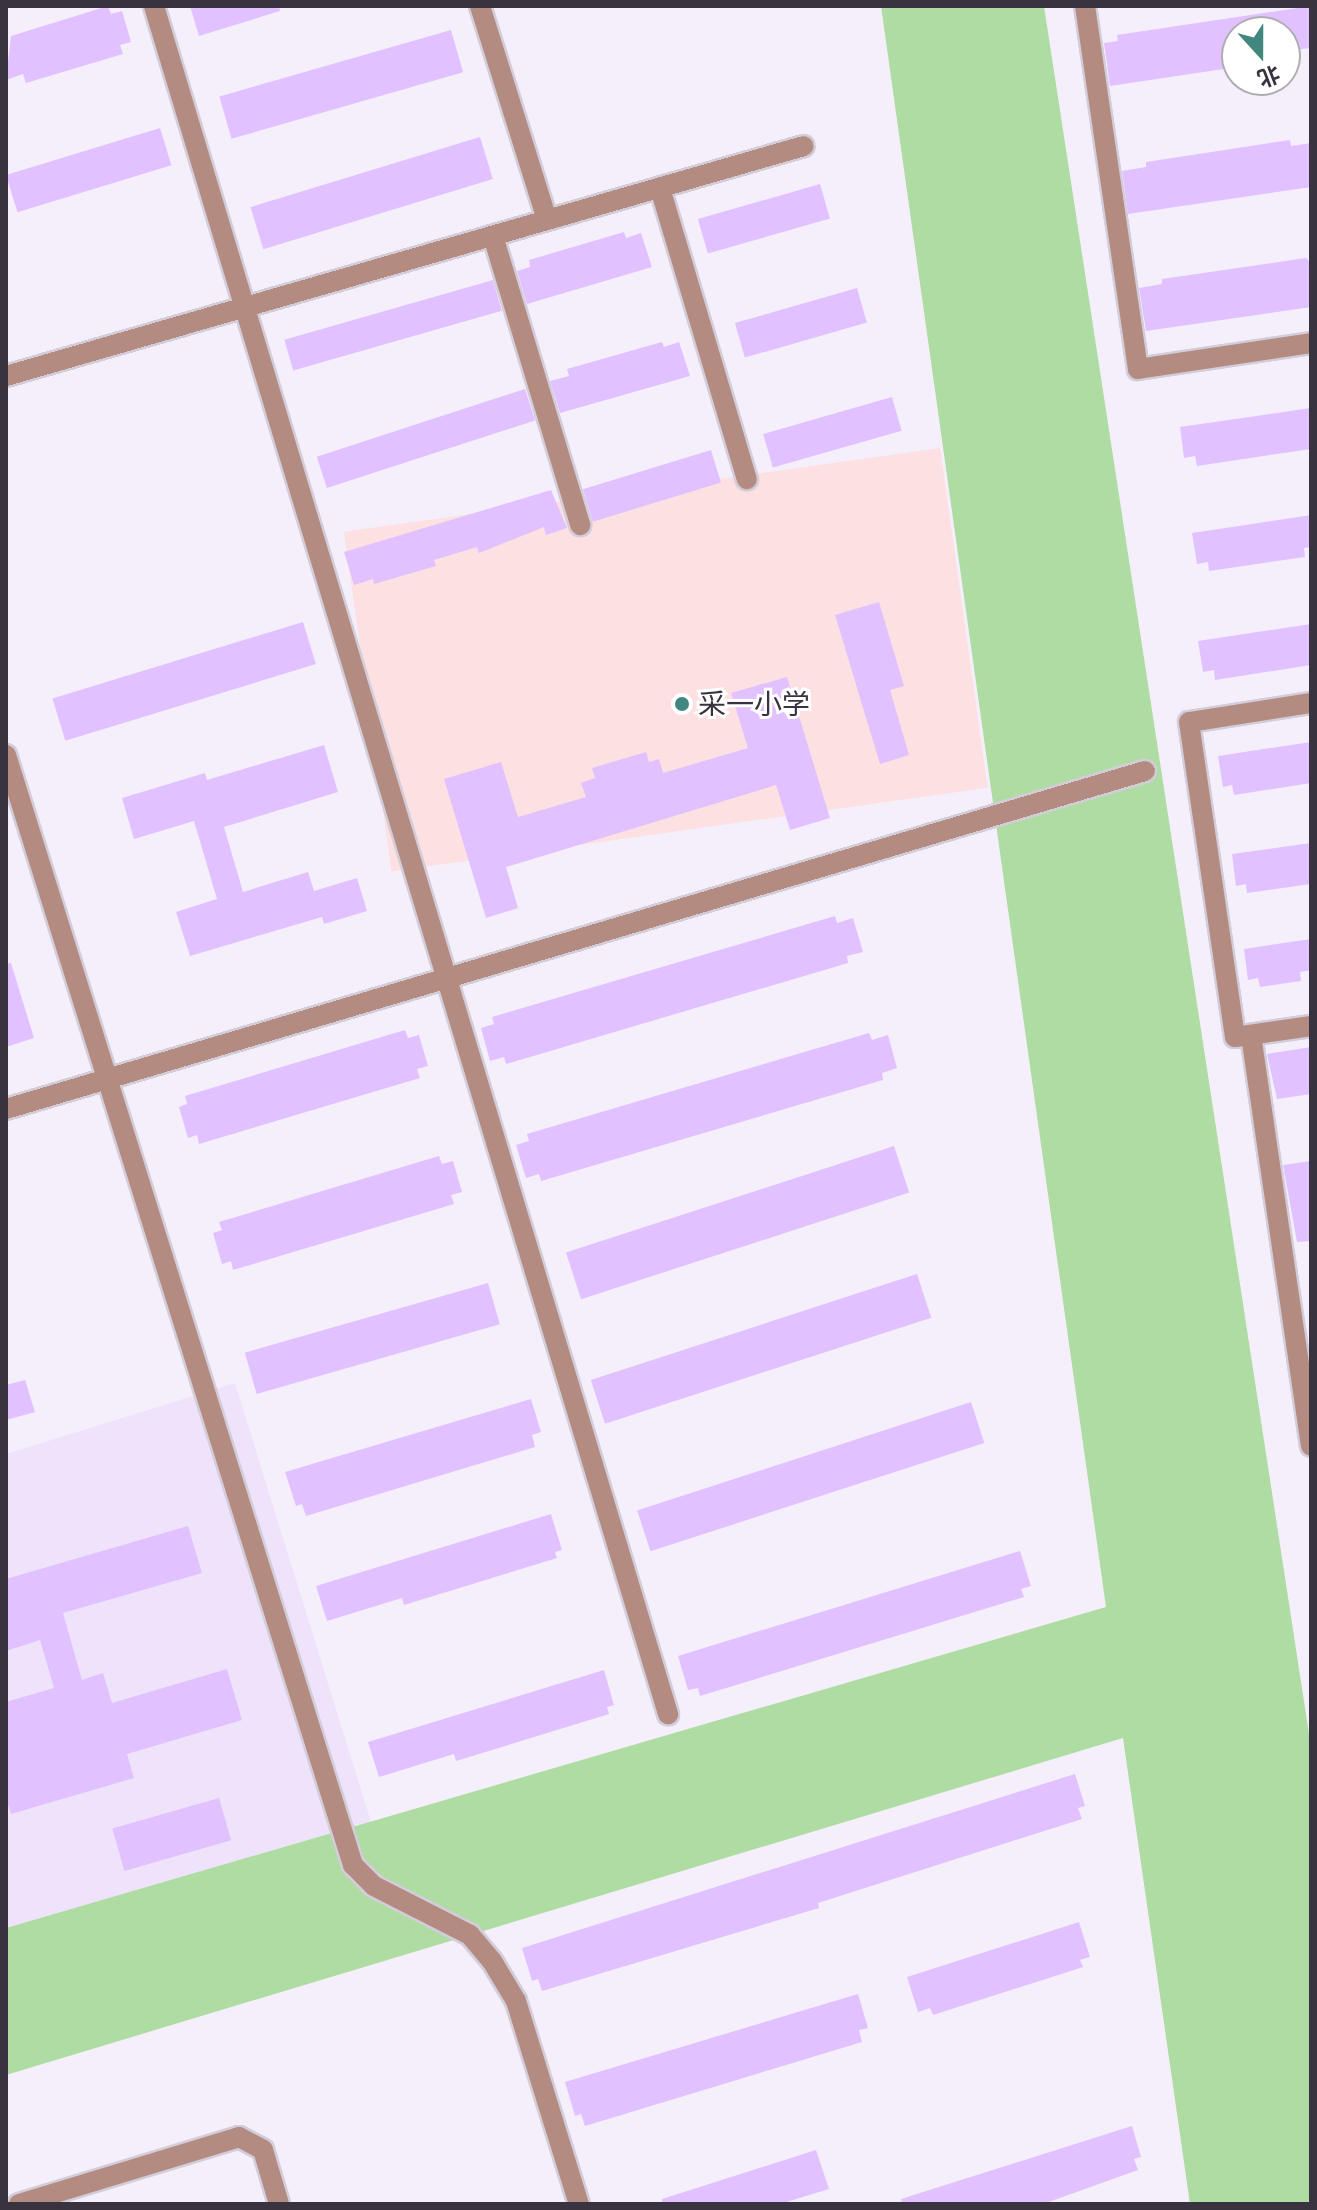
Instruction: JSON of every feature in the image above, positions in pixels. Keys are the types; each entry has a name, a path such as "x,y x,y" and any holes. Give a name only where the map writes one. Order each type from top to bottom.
{"lane":[{"path":"154,6 444,979 668,1714"},
{"path":"480,6 547,220"},
{"path":"1085,6 1138,369 1311,343"},
{"path":"6,376 804,146"},
{"path":"660,188 747,479"},
{"path":"493,236 580,525"},
{"path":"1311,703 1189,722 1235,1037 1311,1026"},
{"path":"6,755 104,1080 353,1865 374,1886 470,1935 492,1961 516,2001 579,2204"},
{"path":"6,1109 1145,771"},
{"path":"1251,1035 1311,1446"},
{"path":"19,2204 239,2137 263,2150 279,2204"}],"shaded area":[{"name":"采一小学","path":"940,448 988,788 392,871 344,532"},
{"path":"235,1383 371,1822 6,1928 6,1454"}],"green space":[{"path":"881,6 1044,6 1311,1747 1311,2204 1190,2204 1123,1738 6,2075 6,1928 1106,1607"}],"building":[{"path":"108,6 111,14 122,11 131,42 120,45 123,54 26,83 23,74 6,80 11,36"},
{"path":"190,6 279,6 280,11 199,36"},
{"path":"1311,6 1311,48 1301,49 1301,16 1244,16"},
{"path":"1221,19 1221,69 1110,86 1104,43 1118,41 1117,35"},
{"path":"451,30 463,72 231,139 219,96"},
{"path":"160,128 171,165 17,212 6,175"},
{"path":"480,137 493,179 263,249 250,207"},
{"path":"1290,140 1291,146 1311,143 1311,187 1128,214 1122,171 1146,167 1146,162"},
{"path":"820,184 830,219 708,254 698,219"},
{"path":"624,232 626,238 641,233 652,267 527,304 517,271 530,267 529,260"},
{"path":"1306,258 1311,263 1311,307 1146,331 1139,288 1162,284 1162,279"},
{"path":"493,280 502,311 293,371 284,340"},
{"path":"857,288 867,323 745,358 735,323"},
{"path":"662,342 664,347 679,342 690,376 560,413 550,381 569,376 567,369"},
{"path":"525,389 535,420 327,488 317,457"},
{"path":"892,397 902,431 773,468 763,434"},
{"path":"1311,408 1311,449 1197,466 1195,456 1184,458 1180,427"},
{"path":"711,450 721,483 593,522 583,489"},
{"path":"551,490 567,528 546,535 544,527 479,553 477,547 434,560 436,566 374,584 373,579 354,585 344,552"},
{"path":"1311,515 1311,547 1304,548 1305,557 1209,571 1208,562 1197,564 1192,533"},
{"path":"879,602 904,686 890,690 909,755 880,764 835,615"},
{"path":"303,622 316,664 65,741 52,699"},
{"path":"1311,624 1311,665 1215,680 1214,670 1203,672 1198,641"},
{"path":"787,677 830,818 790,830 776,785 506,867 518,908 486,918 444,779 501,762 518,817 586,797 581,783 595,778 592,768 646,752 649,762 659,759 663,773 748,748 731,693"},
{"path":"1311,742 1311,783 1234,795 1232,785 1223,787 1218,756"},
{"path":"324,745 338,792 224,827 243,892 308,872 314,891 357,878 367,911 324,924 322,917 190,956 176,912 217,899 194,821 134,839 122,798 205,773 207,780"},
{"path":"1311,843 1311,884 1247,893 1246,884 1236,886 1232,854"},
{"path":"835,916 837,923 853,918 863,952 847,956 848,963 506,1064 504,1057 490,1061 481,1028 494,1024 492,1017"},
{"path":"1311,939 1311,970 1300,972 1301,981 1260,987 1258,978 1248,980 1244,949"},
{"path":"11,963 34,1038 6,1047 6,964"},
{"path":"405,1030 408,1038 419,1035 428,1066 417,1069 420,1078 199,1144 197,1135 188,1138 179,1107 187,1104 185,1096"},
{"path":"869,1033 872,1040 888,1035 897,1068 882,1073 883,1080 541,1181 539,1174 526,1178 516,1145 529,1141 527,1134"},
{"path":"1311,1047 1311,1094 1277,1099 1267,1054"},
{"path":"894,1146 909,1193 581,1299 566,1253"},
{"path":"439,1156 442,1164 453,1161 462,1192 451,1195 454,1204 233,1270 231,1261 222,1264 213,1233 222,1230 219,1222"},
{"path":"1311,1161 1311,1241 1297,1242 1283,1165"},
{"path":"917,1274 931,1318 605,1424 591,1380"},
{"path":"488,1283 500,1324 257,1394 245,1353"},
{"path":"25,1380 35,1412 6,1420 6,1385"},
{"path":"531,1399 541,1432 532,1435 535,1447 306,1516 302,1504 296,1506 285,1472"},
{"path":"971,1402 984,1443 650,1551 637,1510"},
{"path":"551,1514 562,1550 555,1552 557,1558 404,1605 402,1598 327,1621 316,1586"},
{"path":"188,1526 202,1573 63,1613 82,1680 103,1673 112,1703 227,1669 242,1720 127,1754 134,1778 11,1814 6,1798 6,1702 54,1688 40,1640 6,1651 6,1579"},
{"path":"1020,1551 1031,1586 1021,1589 1024,1597 700,1696 698,1688 688,1690 678,1656"},
{"path":"604,1670 614,1705 607,1707 609,1714 456,1761 454,1754 379,1777 368,1742"},
{"path":"1075,1774 1085,1806 1078,1808 1082,1819 818,1903 819,1908 542,1991 538,1979 532,1981 522,1948"},
{"path":"219,1798 231,1840 124,1871 112,1829"},
{"path":"1079,1922 1090,1957 1080,1960 1083,1967 933,2015 930,2008 918,2012 907,1977"},
{"path":"858,1994 868,2028 859,2030 862,2042 585,2126 581,2114 575,2116 565,2082"},
{"path":"1132,2126 1141,2157 1134,2159 1138,2170 1043,2204 902,2204 901,2199"},
{"path":"816,2150 829,2189 780,2204 662,2204 662,2199"}],"place":[{"name":"采一小学","path":"682,704"}]}
